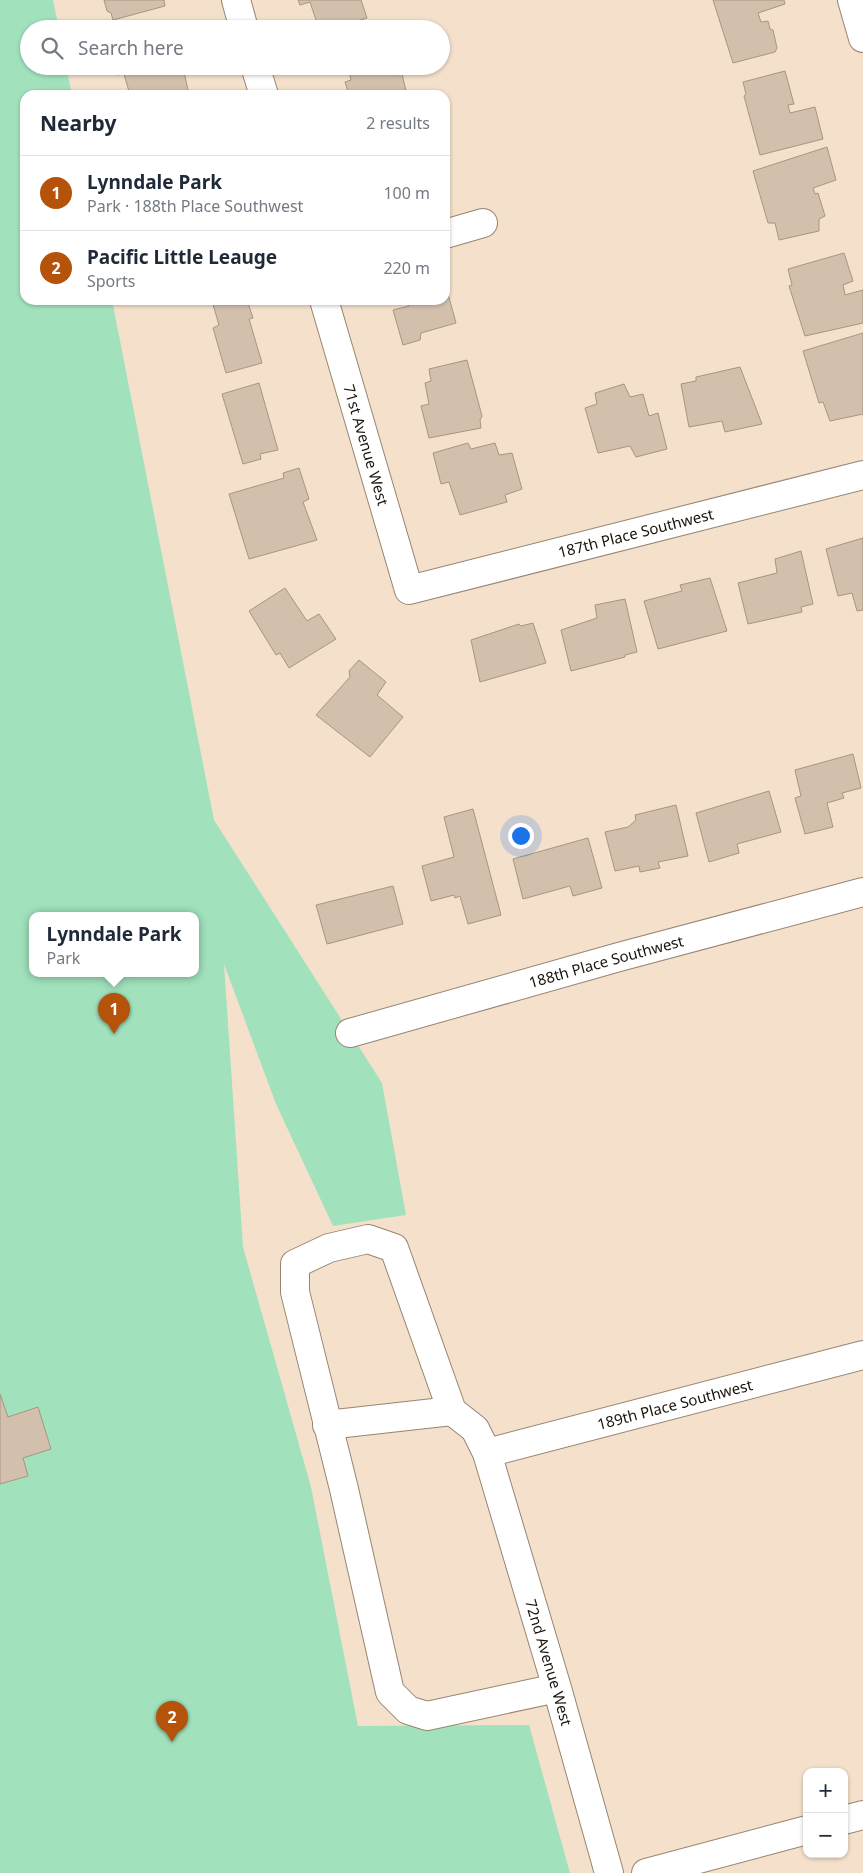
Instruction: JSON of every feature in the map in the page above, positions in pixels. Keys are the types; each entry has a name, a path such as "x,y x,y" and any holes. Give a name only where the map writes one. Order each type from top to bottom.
{"street":[{"path":"236,0 242,20"},
{"path":"852,0 863,38"},
{"path":"258,75 262,90"},
{"path":"450,233 483,223"},
{"name":"71st Avenue West","path":"325,305 409,590"},
{"name":"187th Place Southwest","path":"409,590 863,475"},
{"name":"188th Place Southwest","path":"350,1033 609,960 863,892"},
{"path":"326,1425 452,1411 394,1248 368,1239 329,1248 295,1264 295,1292 326,1425 344,1489 390,1692 408,1710 427,1716 557,1688"},
{"name":"189th Place Southwest","path":"486,1452 863,1355"},
{"name":"72nd Avenue West","path":"452,1411 475,1429 486,1452 557,1688 609,1873"},
{"path":"848,1819 863,1815"},
{"path":"646,1873 803,1831"}],"green space":[{"path":"0,0 53,0 57,20 20,20 20,75 68,75 71,90 20,90 20,305 113,305 214,820 382,1083 406,1215 333,1226 276,1104 224,964 243,1247 311,1487 358,1726 529,1725 570,1873 0,1873"}],"building":[{"path":"104,0 164,0 165,6 113,20 111,13 107,11"},
{"path":"298,0 361,0 367,18 361,20 316,20 310,2 300,5"},
{"path":"713,0 784,0 785,4 758,13 761,22 768,21 770,29 773,30 777,48 775,52 733,63"},
{"path":"785,71 794,104 788,105 790,113 815,107 823,139 760,155 744,96 746,94 743,82"},
{"path":"124,75 185,75 188,90 129,90"},
{"path":"350,75 402,75 406,90 347,90 345,82 351,80"},
{"path":"827,147 836,180 813,188 815,194 818,193 825,216 819,219 819,231 779,240 775,223 768,223 753,171"},
{"path":"844,253 853,281 843,285 845,295 863,290 863,323 805,336 789,286 792,285 788,269"},
{"path":"450,301 456,323 421,333 420,340 403,345 393,310 409,306 450,305"},
{"path":"213,305 249,305 253,318 249,319 262,363 226,373 213,328 219,325"},
{"path":"863,333 863,414 830,421 823,402 819,403 803,351"},
{"path":"467,360 482,416 480,420 481,428 429,438 421,406 429,404 425,383 431,381 429,369"},
{"path":"740,367 762,424 725,432 722,421 689,427 681,384 696,381 696,377"},
{"path":"259,383 278,450 260,454 261,459 243,464 222,394"},
{"path":"624,384 630,397 643,394 649,416 658,413 667,449 636,457 630,446 598,453 585,408 597,404 595,393"},
{"path":"468,443 471,449 495,443 499,455 512,453 522,489 505,495 507,502 460,515 449,482 441,484 433,453"},
{"path":"299,468 309,499 303,502 317,540 249,559 229,494 284,478 283,473"},
{"path":"863,538 863,610 857,611 852,593 838,596 826,549"},
{"path":"801,551 813,604 801,607 802,612 748,624 738,583 777,573 775,559"},
{"path":"710,578 727,631 658,649 644,601 682,591 680,585"},
{"path":"285,588 307,621 319,614 336,639 289,668 280,653 276,655 249,611"},
{"path":"625,599 637,652 571,671 561,630 597,618 595,605"},
{"path":"533,623 546,663 480,682 471,640 519,624 521,626"},
{"path":"359,660 386,682 377,695 403,717 370,757 316,715 350,677 349,671"},
{"path":"853,754 861,788 842,793 844,798 827,803 833,827 805,834 795,798 801,796 795,770"},
{"path":"769,791 781,832 737,844 739,853 709,862 696,813"},
{"path":"676,805 688,856 658,862 660,868 640,872 639,866 615,871 605,832 628,827 636,820 635,815"},
{"path":"473,809 501,915 468,924 460,896 455,898 454,895 431,901 422,866 454,857 444,817"},
{"path":"588,838 602,888 573,896 570,886 523,899 513,859"},
{"path":"393,886 403,924 327,944 316,905"},
{"path":"0,1394 8,1417 38,1407 51,1449 23,1458 28,1476 0,1484"}],"place":[{"name":"Lynndale Park","path":"114,1034"},
{"name":"Pacific Little Leauge","path":"172,1742"}]}
